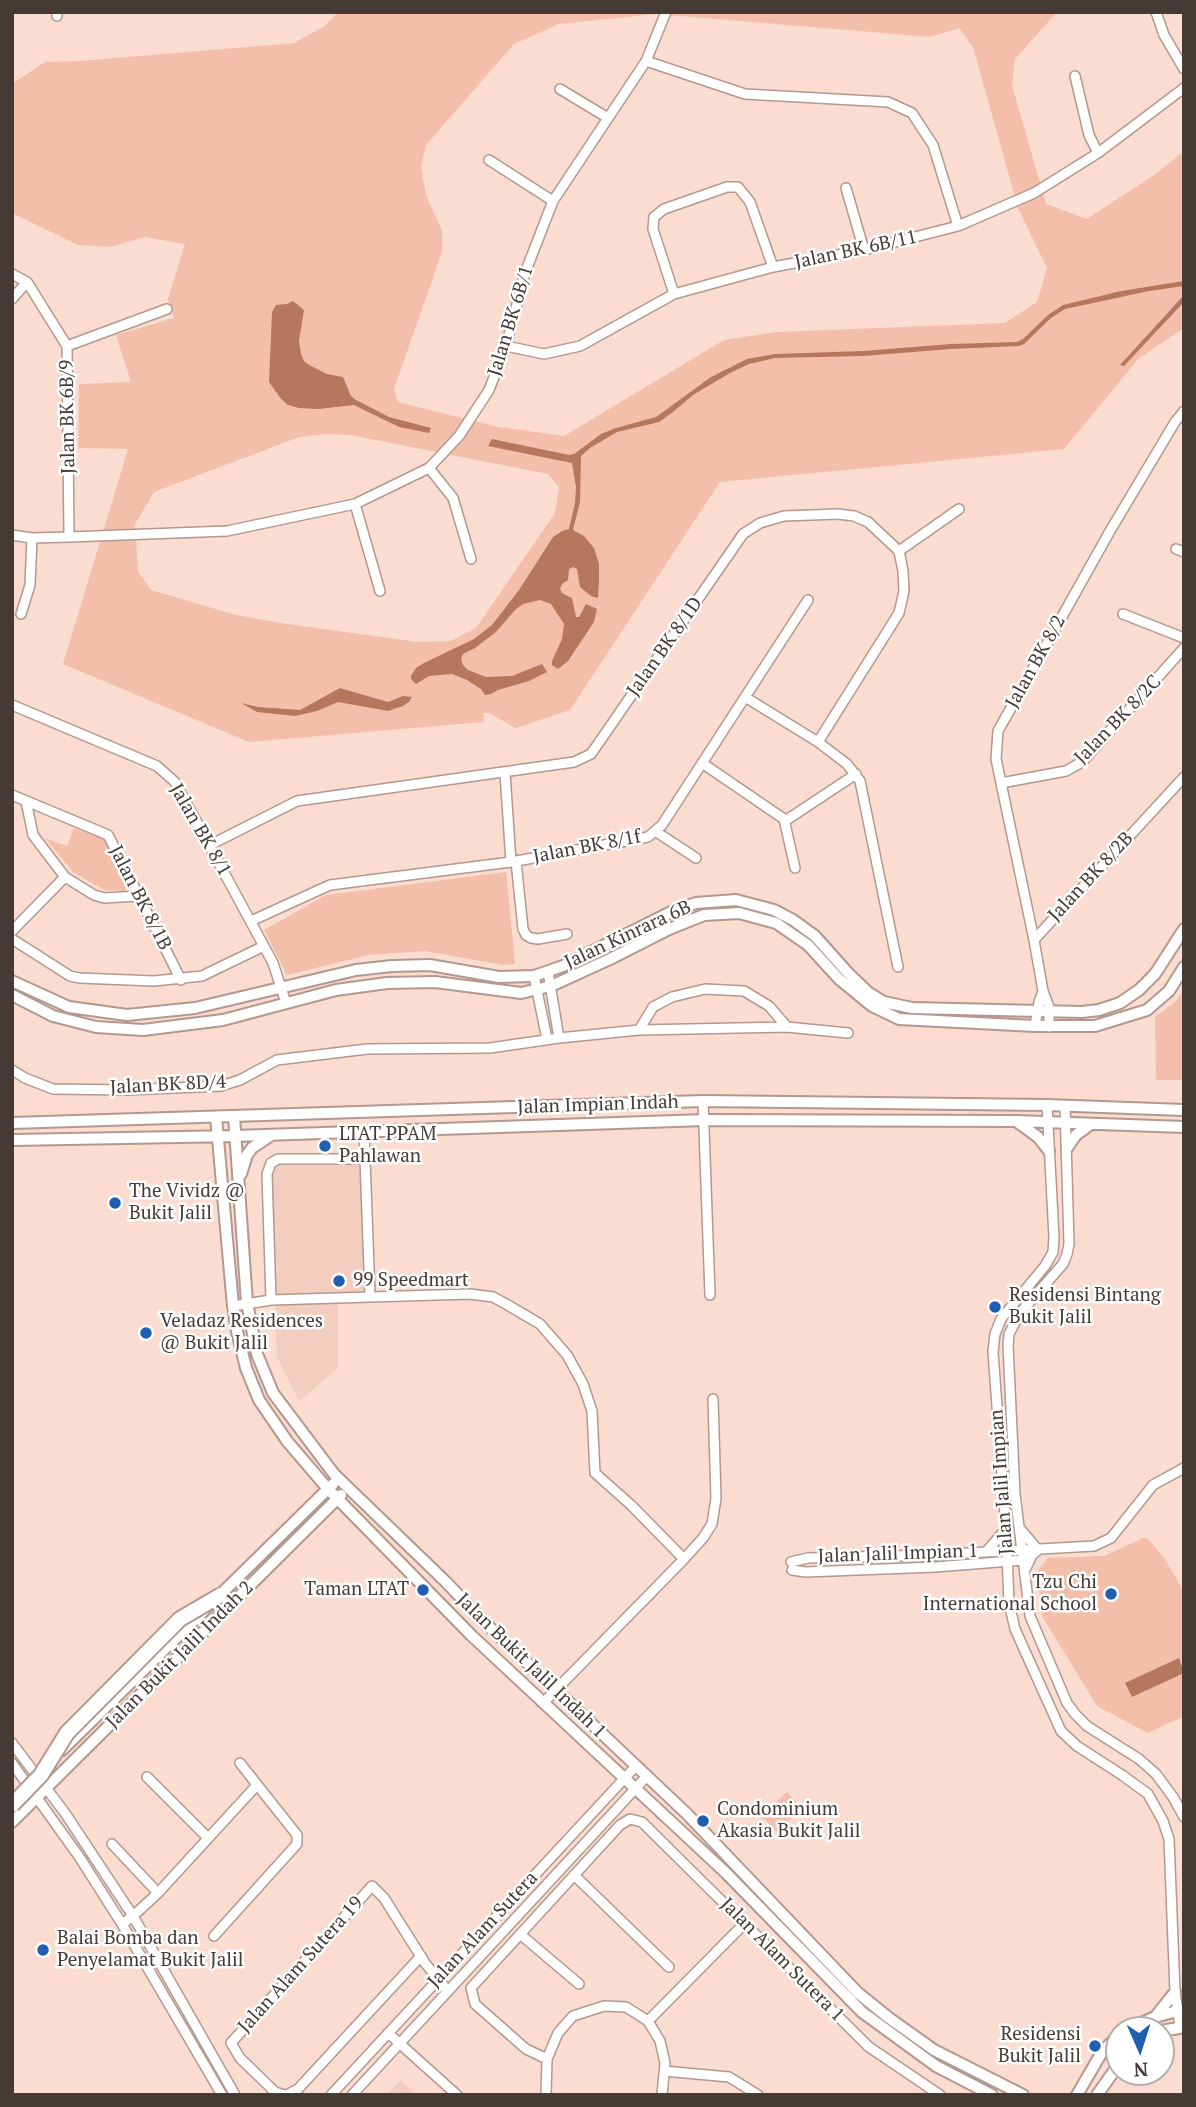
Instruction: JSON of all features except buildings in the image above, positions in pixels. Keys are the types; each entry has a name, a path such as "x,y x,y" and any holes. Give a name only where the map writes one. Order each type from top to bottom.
{"highway":[{"path":"12,1805 40,1775 67,1733 180,1619 221,1595"}],"street":[{"name":"Jalan BK 6B/1","path":"12,536 32,538 226,531 355,504 429,468 459,436 489,390 506,346 525,273 553,201 646,61 666,12"},
{"path":"1156,12 1164,35 1184,69"},
{"path":"646,61 745,94 888,102 912,113 933,145 958,226"},
{"path":"1075,76 1089,135 1098,153"},
{"name":"Jalan BK 6B/11","path":"506,346 544,354 580,346 674,294 773,267 864,250 958,226 1034,193 1098,153 1184,88"},
{"path":"560,89 608,118"},
{"path":"489,160 553,201"},
{"path":"674,294 653,229 654,217 664,209 727,187 738,187 750,202 773,267"},
{"path":"846,188 864,250"},
{"name":"Jalan BK 6B/9","path":"12,274 27,282 67,345 69,537"},
{"path":"12,299 27,282"},
{"path":"67,345 167,309"},
{"name":"Jalan BK 8/2","path":"1034,940 996,759 998,731 1110,531 1184,411"},
{"path":"429,468 453,498 471,559"},
{"path":"355,504 380,591"},
{"path":"818,742 899,613 904,591 899,551 959,509"},
{"name":"Jalan BK 8/1D","path":"210,845 297,801 574,762 591,754 743,534 760,523 784,516 838,513 854,516 868,522 899,551"},
{"path":"21,614 30,585 32,538"},
{"name":"Jalan BK 8/1f","path":"251,921 330,885 514,861 648,837 662,825 808,600"},
{"path":"1122,614 1184,638"},
{"name":"Jalan BK 8/2C","path":"1001,783 1066,771 1082,762 1184,648"},
{"path":"745,697 818,742 856,774 863,789 898,967"},
{"name":"Jalan BK 8/1","path":"12,705 157,766 175,782 273,963 286,1003"},
{"path":"702,763 785,819 795,868"},
{"path":"505,773 523,929 526,935 538,939 567,934"},
{"path":"785,821 856,774"},
{"name":"Jalan BK 8/2B","path":"1049,1027 1044,1012 1034,940 1184,777"},
{"name":"Jalan BK 8/1B","path":"12,795 108,835 181,980"},
{"path":"26,801 33,835 65,877 104,898 139,896"},
{"path":"655,831 696,858"},
{"path":"12,932 65,877"},
{"name":"Jalan Kinrara 6B","path":"12,981 69,1007 127,1015 195,1008 356,970 392,966 430,965 499,977 534,976 548,972 673,911 696,903 736,900 775,910 793,920 815,936 869,993 884,1002 912,1008 1082,1012 1120,1003 1139,990 1155,974 1184,929"},
{"name":"Jalan Kinrara 6B","path":"12,995 64,1019 96,1027 143,1030 223,1020 337,990 387,983 435,982 521,993 551,986 704,915 739,913 776,923 787,930 808,945 839,979 872,1006 899,1019 1049,1027 1095,1026 1147,1010 1169,991 1184,967"},
{"path":"12,939 70,976 154,981 202,976 264,946"},
{"path":"548,972 559,1038"},
{"path":"534,976 547,1040"},
{"path":"639,1030 653,1007 672,997 705,989 744,991 769,1006 787,1027"},
{"name":"Jalan BK 8/2B","path":"1035,1026 1044,1012"},
{"name":"Jalan BK 8D/4","path":"12,1070 53,1089 127,1090 221,1086 240,1080 277,1060 367,1049 490,1048 639,1030 787,1027 848,1033"},
{"path":"703,1101 710,1295"},
{"name":"Jalan Impian Indah","path":"12,1123 703,1101 1047,1105 1184,1110"},
{"name":"Jalan Jalil Impian","path":"1047,1105 1053,1252 1045,1266 1001,1319 995,1334 993,1352 1009,1603 1015,1629 1061,1731 1077,1746 1148,1794 1163,1821 1169,1839 1175,1992 1181,2009 1182,2027"},
{"name":"Jalan Jalil Impian","path":"1065,1106 1069,1244 1067,1254 1063,1264 1020,1314 1009,1334 1008,1345 1015,1494 1030,1616 1067,1703 1076,1716 1139,1759 1156,1774 1184,1816"},
{"name":"Jalan Bukit Jalil Indah 1","path":"234,1116 247,1303 257,1354 273,1392 338,1479 712,1840 858,1993 934,2050 1023,2095"},
{"name":"Jalan Bukit Jalil Indah 1","path":"216,1117 233,1306 246,1368 259,1400 287,1441 328,1489 471,1635 726,1873 862,2012 936,2066 992,2095"},
{"name":"Jalan Impian Indah","path":"12,1140 217,1137 705,1121 1016,1121 1184,1127"},
{"path":"1016,1121 1038,1137 1049,1151"},
{"path":"1067,1148 1076,1135 1091,1124"},
{"path":"364,1132 370,1296"},
{"path":"238,1185 252,1147 273,1135"},
{"path":"271,1300 267,1174 271,1163 278,1160 365,1159"},
{"path":"233,1306 271,1300 370,1296 470,1294 493,1297 540,1324 567,1355 583,1384 592,1410 595,1473 684,1559"},
{"path":"544,1702 684,1559 712,1524 716,1499 713,1399"},
{"path":"1024,1560 1038,1550 1094,1546 1111,1538 1153,1485 1184,1468"},
{"name":"Jalan Bukit Jalil Indah 2","path":"12,1798 338,1479"},
{"name":"Jalan Bukit Jalil Indah 2","path":"12,1822 235,1598 348,1489"},
{"path":"1020,1528 1038,1550"},
{"path":"987,1551 1006,1529"},
{"name":"Jalan Jalil Impian 1","path":"1007,1550 1024,1560 935,1567 813,1571 791,1566 812,1558 1007,1550"},
{"path":"1024,1560 1038,1550"},
{"path":"812,1558 813,1571"},
{"path":"990,1563 997,1565 1008,1578"},
{"path":"471,1635 484,1622"},
{"path":"12,1743 36,1775 42,1793 222,2095"},
{"path":"12,1763 27,1783 42,1793 115,1889 236,2095"},
{"path":"214,1936 297,1844 297,1835 240,1763"},
{"name":"Jalan Alam Sutera","path":"331,2095 635,1767"},
{"name":"Jalan Alam Sutera","path":"352,2095 647,1776"},
{"path":"147,1777 208,1838"},
{"path":"122,1924 158,1893 257,1785"},
{"name":"Jalan Alam Sutera 1","path":"574,1875 620,1825 630,1819 642,1822 869,2047 940,2095"},
{"path":"112,1844 158,1893"},
{"path":"547,2059 526,2049 475,2004 471,1988 574,1875 669,1967"},
{"name":"Jalan Alam Sutera 19","path":"286,2095 275,2092 240,2058 231,2043 372,1886 384,1898 421,1956"},
{"path":"103,1896 115,1889"},
{"path":"648,2021 745,1923"},
{"path":"520,1934 579,1984"},
{"path":"286,2095 298,2090 421,1956 448,1991"},
{"path":"1156,2016 1175,1992"},
{"path":"545,2095 547,2059 558,2032 573,2016 604,2006 626,2007 648,2021 660,2041 665,2063 662,2095"},
{"path":"1158,2016 1181,2009"},
{"path":"388,2033 457,2095"},
{"path":"1078,2093 1105,2049"},
{"path":"664,2071 729,2077 758,2095"}],"shaded area":[{"path":"338,12 1057,12 1015,59 1012,85 1046,204 1087,219 1154,175 1184,151 1184,328 1139,358 1064,449 720,482 570,710 516,728 489,713 483,713 484,722 249,742 63,664 128,449 78,448 79,384 131,382 116,335 174,318 168,299 185,244 145,237 110,247 78,245 12,213 12,84 45,62 294,43 325,26","holes":["657,14 930,37 959,28 973,47 1018,208 1047,268 1037,302 1005,323 776,332 724,340 564,436 499,427 398,402 394,389 442,252 442,231 426,195 421,166 426,145 514,44 559,24","350,435 548,474 559,487 555,513 476,628 451,641 418,642 236,615 151,590 138,571 135,524 154,492 299,437"]},
{"path":"1184,281 1184,286 1065,309 1019,346 863,356 775,358 749,364 730,373 693,395 659,422 617,432 581,456 580,502 573,530 584,536 594,548 599,564 598,598 580,587 577,569 569,569 568,580 560,589 572,598 576,617 579,617 586,604 597,609 594,622 568,661 558,669 552,665 562,639 564,624 551,604 540,600 523,604 496,632 463,654 461,659 468,670 486,677 512,676 542,664 547,672 529,681 485,695 467,680 452,674 429,676 416,684 411,679 416,668 474,639 492,625 519,590 553,537 569,529 576,487 572,463 488,446 492,439 574,454 601,434 656,417 711,377 747,359 775,354 1017,342 1063,305 1121,291"},
{"path":"1184,295 1184,302 1124,366 1120,365"},
{"path":"293,301 304,310 299,341 304,361 327,374 343,377 351,396 356,400 389,417 431,428 429,433 399,427 354,405 299,408 288,405 281,399 269,382 272,312 276,305"},
{"path":"340,688 388,702 403,696 412,697 403,706 388,711 338,702 295,716 257,712 241,703 300,710"},
{"path":"74,828 106,840 128,884 125,891 104,890 73,872 45,838 67,846"},
{"path":"506,872 515,964 503,965 425,951 369,955 287,975 264,930 326,895"},
{"path":"1184,989 1184,1080 1156,1080 1155,1017 1175,1002"},
{"path":"362,1161 366,1293 338,1295 338,1368 299,1401 277,1357 270,1176 273,1166 280,1164"},
{"name":"Tzu Chi International School","path":"1147,1538 1165,1559 1184,1592 1184,1716 1148,1733 1097,1706 1042,1616 1037,1572 1048,1558 1104,1556"},
{"path":"1179,1658 1184,1673 1132,1697 1125,1683"},
{"path":"787,1792 802,1808 777,1832 761,1816"},
{"path":"401,2080 415,2095 387,2095"}],"place":[{"name":"LTAT PPAM Pahlawan","path":"325,1146"},
{"name":"The Vividz @ Bukit Jalil","path":"115,1203"},
{"name":"99 Speedmart","path":"339,1281"},
{"name":"Residensi Bintang Bukit Jalil","path":"995,1307"},
{"name":"Veladaz Residences @ Bukit Jalil","path":"146,1333"},
{"name":"Taman LTAT","path":"423,1590"},
{"name":"Tzu Chi International School","path":"1111,1594"},
{"name":"Condominium Akasia Bukit Jalil","path":"703,1821"},
{"name":"Balai Bomba dan Penyelamat Bukit Jalil","path":"43,1950"},
{"name":"Residensi Bukit Jalil","path":"1095,2046"}]}
